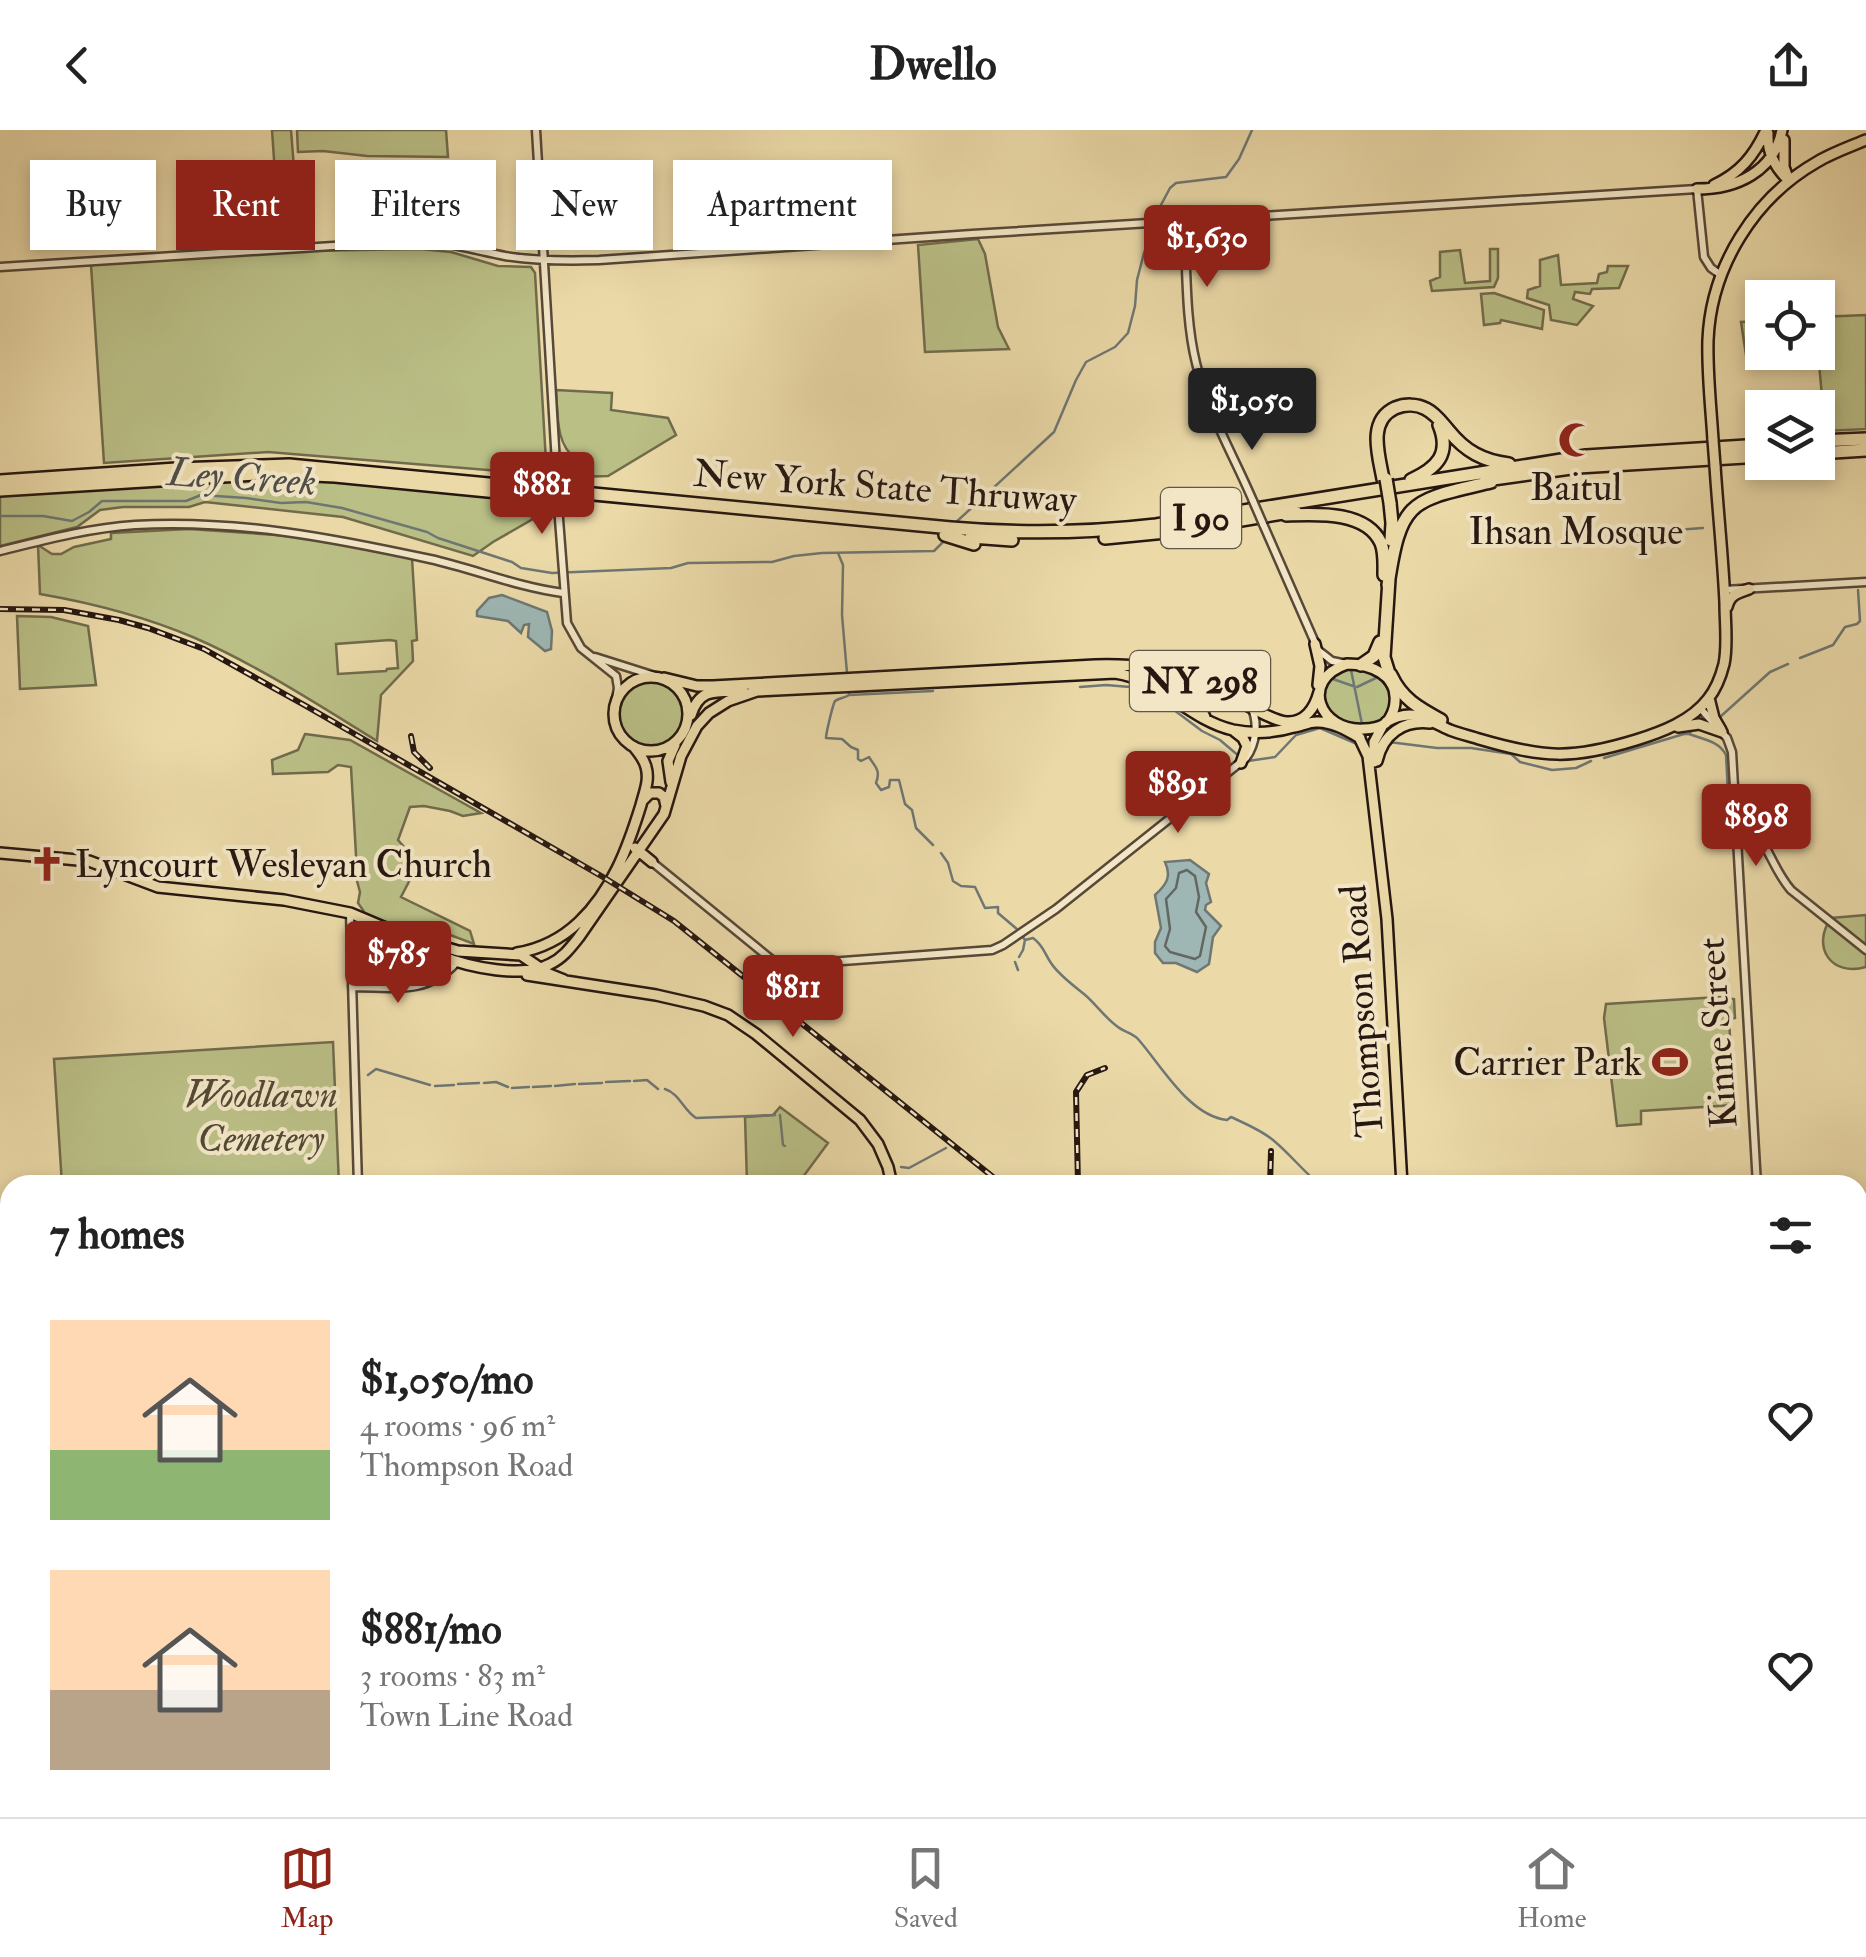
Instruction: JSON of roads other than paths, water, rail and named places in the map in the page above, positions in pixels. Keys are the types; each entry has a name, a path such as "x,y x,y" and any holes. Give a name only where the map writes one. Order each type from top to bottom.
{"highway":[{"path":"1386,482 1376,438 1378,427 1384,415 1404,405 1431,412 1461,445 1478,456 1503,464 1538,464"},
{"path":"1386,482 1424,474 1439,460 1443,435 1430,415 1408,408 1398,410 1384,420 1380,436 1389,531 1384,657 1393,686"},
{"path":"1835,441 1866,439"},
{"name":"New York State Thruway","path":"0,482 252,465 312,466 951,528 1048,532 1156,525 1386,482 1602,454 1745,446"},
{"path":"1835,452 1866,450"},
{"name":"New York State Thruway","path":"0,490 205,475 316,474 945,535 1046,540 1140,535 1265,520 1578,467 1745,457"},
{"path":"1361,664 1378,652 1386,584 1407,514 1432,497 1519,476"},
{"path":"1265,520 1327,515 1349,519 1370,530 1383,549 1386,584"},
{"path":"945,535 974,544"},
{"path":"1100,546 1140,535"},
{"path":"1384,657 1404,697 1443,724"}],"main road":[{"path":"1767,131 1775,137 1783,130"},
{"path":"1697,189 1737,183 1771,163 1783,130"},
{"path":"1783,130 1784,167 1789,181"},
{"path":"1767,131 1771,163 1778,180 1768,200"},
{"path":"1697,189 1720,183 1736,173 1767,131"},
{"name":"NY 298","path":"801,685 834,679 1036,676 1070,669 1115,673 1150,684 1232,730 1286,729 1316,720 1366,729 1404,715 1416,715 1468,735 1560,756 1596,751 1670,727 1709,698 1725,660 1708,340 1722,275 1742,234 1768,200 1816,162 1866,140"},
{"path":"1771,163 1789,181"},
{"path":"1725,615 1730,597 1750,589"},
{"path":"1313,707 1320,670 1317,647"},
{"path":"1347,664 1361,664"},
{"name":"NY 298","path":"938,678 979,671 1144,666 1168,670 1221,690 1286,722 1304,718 1330,672 1347,664"},
{"name":"NY 298","path":"1361,664 1381,672 1409,705 1443,724"},
{"path":"660,677 682,694 688,722"},
{"path":"579,936 584,916 624,856 647,784 646,767 616,726 616,700 630,683 660,677 705,686 894,684 938,678"},
{"path":"514,972 552,963 579,936 664,814 681,756 709,713 742,695 801,685"},
{"path":"1385,724 1395,706 1393,686"},
{"path":"1320,688 1321,706 1339,725 1360,738"},
{"path":"672,795 670,752 694,704 706,694 770,690"},
{"path":"1206,718 1201,710 1202,699 1208,692 1221,690"},
{"path":"1709,698 1722,732"},
{"path":"1286,729 1323,722 1360,738"},
{"path":"1375,774 1382,746 1394,730 1418,722 1443,724"},
{"name":"Thompson Road","path":"1385,724 1374,746 1375,774 1389,940 1401,1175"},
{"path":"1670,727 1699,724 1722,732"},
{"path":"1232,730 1245,741 1241,763"},
{"path":"1251,750 1259,732"},
{"name":"Thompson Road","path":"1360,738 1368,756 1379,834"},
{"path":"634,748 655,751 678,740"},
{"path":"642,802 650,793 661,794 666,800 664,814"},
{"path":"634,825 632,842 652,862"},
{"path":"649,836 646,849 652,862"},
{"path":"0,852 95,862 170,889 279,899 350,913 436,946 526,956 552,976 564,980"},
{"path":"626,868 640,860 652,862"},
{"path":"510,954 544,946 584,916"},
{"path":"384,927 446,958 694,1003 733,1018 860,1120 878,1144 889,1175"},
{"path":"463,960 481,954"},
{"path":"446,958 448,971"},
{"path":"552,963 552,976"}],"street":[{"path":"536,130 566,623 586,653 616,676 616,700"},
{"path":"0,266 412,241 451,243 544,260 600,260 1697,189 1704,257 1722,275"},
{"path":"1184,221 1196,364 1317,647 1322,667 1320,688"},
{"path":"0,551 134,525 258,528 320,536 482,572 522,586 563,592"},
{"path":"545,590 557,586 561,572"},
{"path":"1724,590 1866,582"},
{"path":"1317,647 1332,660 1347,664"},
{"path":"586,653 610,664 660,677"},
{"path":"1250,706 1259,732"},
{"name":"Kinne Street","path":"1700,708 1722,732 1732,752 1756,1175"},
{"path":"652,862 777,964 986,952 1004,945 1056,909 1241,763 1251,750"},
{"path":"1735,816 1763,840 1791,890 1866,950"},
{"path":"1736,833 1746,822"},
{"path":"350,913 358,1175"},
{"path":"352,987 414,987 433,982 463,960"},
{"path":"352,1008 364,987"}],"water":[{"path":"502,595 547,612 551,649 545,651 528,637 529,624 524,625 521,633 508,621 477,616 489,598"},
{"path":"1190,860 1209,874 1206,883 1211,902 1205,910 1221,926 1213,937 1209,964 1197,972 1176,963 1163,963 1155,953 1161,928 1155,895 1167,880 1165,862"}],"waterway":[{"path":"1154,218 1176,183 1226,177 1252,130"},
{"path":"954,524 1054,432 1086,362 1115,347 1128,333 1137,280 1154,228"},
{"name":"Ley Creek","path":"0,516 72,521 102,501 186,501 201,495 306,502 427,532 521,568 552,573 671,568 688,563 772,562 822,553 934,551 944,541"},
{"path":"1609,534 1648,536 1661,531 1703,528"},
{"path":"838,553 843,565 847,673"},
{"path":"1800,658 1833,645 1845,627 1860,621 1858,590"},
{"path":"1720,717 1770,672 1788,664"},
{"path":"1351,670 1362,724"},
{"path":"1357,687 1378,677"},
{"path":"1333,679 1353,686"},
{"path":"1080,687 1130,687 1142,697 1162,701 1240,757"},
{"path":"849,695 933,691"},
{"path":"849,692 835,701 826,738 842,739 858,750 861,761 869,757 877,769 876,783 881,790 889,787 890,780 899,780 916,828 933,845"},
{"path":"1604,758 1689,734 1694,727"},
{"path":"1248,761 1275,757 1296,735 1320,728 1357,744"},
{"path":"1689,734 1715,744 1726,755 1729,812"},
{"path":"1389,742 1511,754 1520,762 1552,770 1576,768 1591,761"},
{"path":"941,853 953,881 975,887 985,908 998,907 998,913 1018,930"},
{"path":"1022,936 1037,941 1062,976 1120,1029 1136,1037 1177,1088 1200,1109 1227,1120 1231,1117 1263,1133 1310,1175"},
{"path":"1019,957 1025,940"},
{"path":"1015,962 1018,970"},
{"path":"368,1075 376,1069 430,1085"},
{"path":"634,1081 647,1080 658,1089"},
{"path":"606,1082 630,1081"},
{"path":"458,1084 479,1083"},
{"path":"484,1083 508,1087"},
{"path":"579,1084 602,1083"},
{"path":"555,1086 575,1084"},
{"path":"435,1086 454,1085"},
{"path":"533,1087 551,1086"},
{"path":"512,1088 529,1087"},
{"path":"665,1089 696,1118 775,1115"},
{"path":"780,1115 785,1146"},
{"path":"901,1167 909,1168 946,1148"}],"railway":[{"path":"0,609 64,610 148,628 204,649 306,706 674,921 991,1175"},
{"path":"411,736 414,752 430,768"},
{"path":"1078,1175 1076,1092 1087,1075 1105,1068"},
{"path":"1270,1175 1271,1151"}],"place":[{"name":"Baitul Ihsan Mosque","path":"1576,440"},
{"name":"Lyncourt Wesleyan Church","path":"47,864"},
{"name":"Carrier Park","path":"1670,1062"}],"park label":[{"name":"Woodlawn Cemetery","path":"261,1116"}]}
